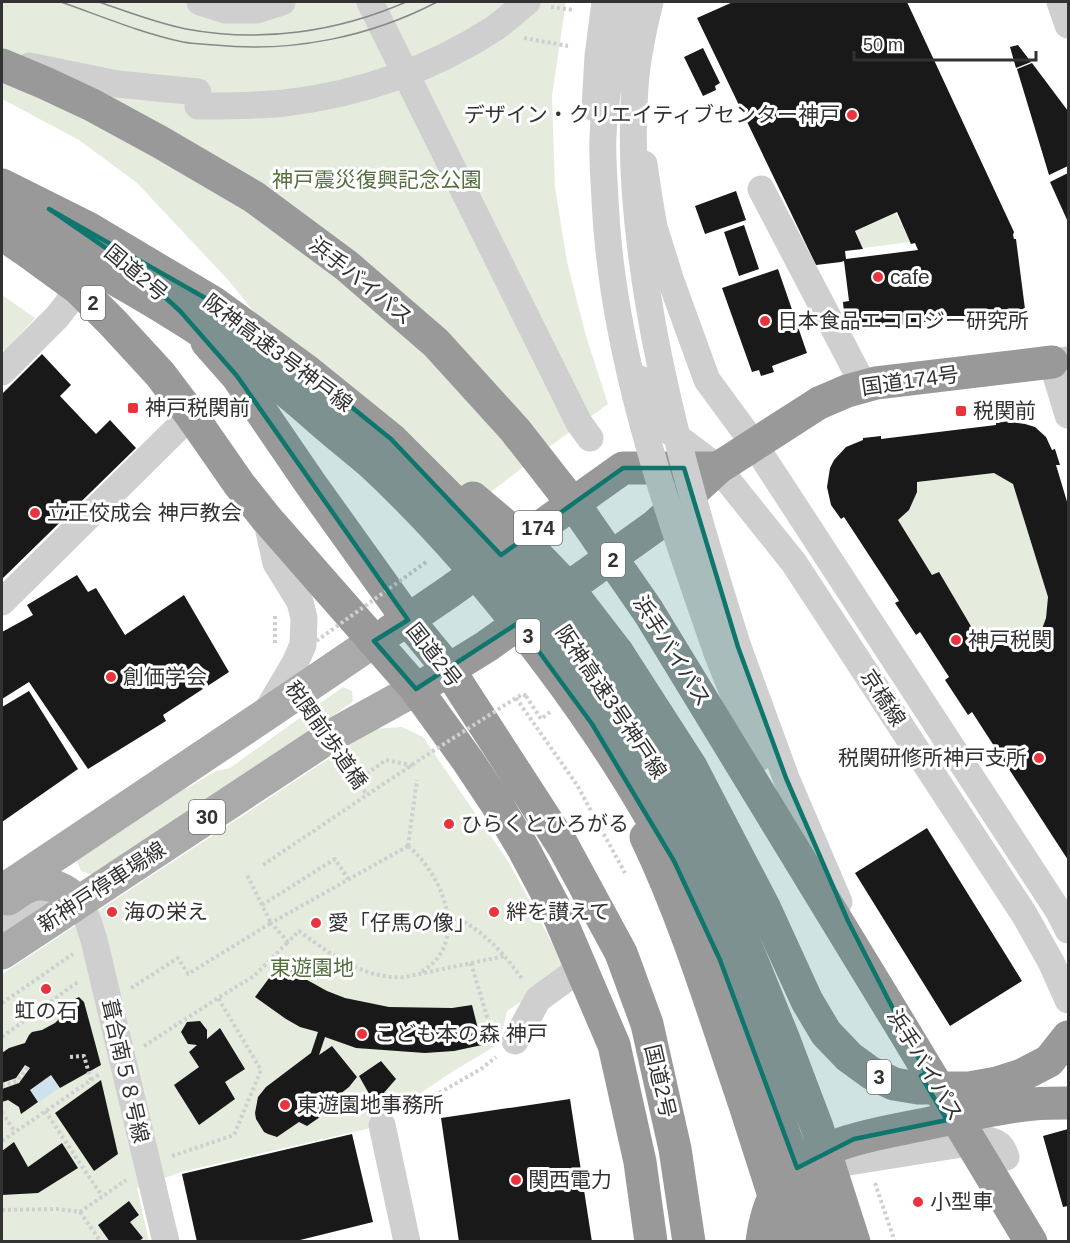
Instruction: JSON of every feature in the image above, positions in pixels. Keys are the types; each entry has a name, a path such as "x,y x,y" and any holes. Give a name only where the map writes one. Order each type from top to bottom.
{"highway":[{"name":"浜手バイパス","path":"2,64 92,105 254,197 347,266 436,343 515,430 584,517 635,592 725,736 1031,1242"},
{"name":"浜手バイパス","path":"2,79 41,94 155,151 247,205 341,274 428,351 507,436 582,533 640,619 844,948 1020,1242"},
{"name":"阪神高速3号神戸線","path":"2,183 88,228 214,303 307,371 391,439 454,502 539,600 618,706 647,752 676,800 726,897 817,1127 855,1242"},
{"name":"国道2号","path":"2,183 70,220 129,264 180,310 237,376 309,483 408,620 449,670 563,846 621,953 647,1024 675,1149 689,1242"},
{"name":"阪神高速3号神戸線","path":"2,220 123,283 214,340 287,392 370,463 430,522 513,616 553,693 592,724 650,815 699,910 786,1137 822,1242"},
{"name":"国道2号","path":"2,234 79,289 160,374 266,518 416,689 468,761 523,848 558,914 614,1045 640,1162 651,1242"},
{"name":"国道174号","path":"416,689 487,646 655,526 718,468 819,403 847,391 876,383 1060,361"},
{"name":"3","path":"391,439 466,492 510,529 567,587 617,652 691,767 765,909 807,1001 826,1033 849,1057 872,1073 894,1084 972,1101 1068,1103"},
{"name":"174","path":"374,641 408,620 623,468 718,468"},
{"name":"3","path":"553,693 638,819 660,866 681,917 789,1242"},
{"name":"3","path":"762,1242 769,1206 790,1174 808,1159 854,1139 972,1101 997,1083 1022,1075 1059,1049"},
{"path":"1013,1092 1059,1049"},
{"path":"972,1101 1013,1092 1068,1103"},
{"path":"817,1127 864,1242"}],"main road":[{"name":"30","path":"2,891 374,641"},
{"name":"新神戸停車場線","path":"2,953 329,737 416,689"},
{"path":"2,903 29,886 45,885 66,891 73,905"}],"street":[{"path":"200,2 226,10 257,10 282,2"},
{"path":"370,2 579,423 590,438"},
{"path":"2,60 117,84 198,92 284,89 367,73 412,56 487,16 505,2"},
{"path":"2,74 46,85 156,103 198,106 284,103 373,86 417,69 453,52 496,27 527,2"},
{"name":"京橋線","path":"606,2 598,56 595,111 598,162 615,272 644,392 660,424 718,468 794,563 1024,914 1051,962 1068,1000"},
{"path":"626,2 615,48 603,137 606,231 624,348 665,501 717,654 772,787 844,948"},
{"path":"652,2 639,56 635,86 634,186 640,244 660,364 674,428 738,647 786,778 848,921 904,1030"},
{"name":"京橋線","path":"652,2 645,54 642,114 644,170 654,226 671,281 707,380 754,444 1059,912 1068,930"},
{"path":"761,189 864,386"},
{"path":"2,372 57,317 79,289"},
{"path":"1060,361 1068,415"},
{"path":"2,602 191,415"},
{"path":"265,715 303,645 304,618 300,602 276,563 266,518"},
{"path":"2,928 36,908 73,905"},
{"name":"葺合南５８号線","path":"73,905 87,918 94,940 166,1242"},
{"path":"505,1040 537,999 582,967"},
{"path":"382,1125 407,1242"},
{"path":"790,1174 817,1166 987,1140 1003,1147 1006,1157"}],"path":[{"name":"税関前歩道橋","path":"426,562 279,668 367,795 524,694 542,719 550,712 553,693"},
{"path":"275,606 275,650"},
{"path":"516,698 577,785 625,873"},
{"path":"357,781 386,760 415,766"},
{"path":"408,846 417,780"},
{"path":"263,865 367,795"},
{"path":"128,990 178,958 188,974 271,923 408,846"},
{"path":"408,846 422,858 436,880 445,904 447,921 445,946 442,953 434,964 417,974"},
{"path":"262,905 335,859 348,879"},
{"path":"247,875 271,923 288,942"},
{"path":"141,1048 254,976 300,931 342,960 366,971 394,977 505,956 477,929 459,919 447,921"},
{"path":"2,1003 94,940"},
{"path":"408,1111 481,1069 505,1040 471,963"},
{"path":"2,1037 87,975"},
{"path":"166,1158 234,1135 261,1070 219,998"},
{"path":"70,1057 84,1056 91,1080"},
{"path":"2,1086 17,1081 28,1067"},
{"path":"2,1141 109,1068"},
{"path":"2,1112 15,1132"},
{"path":"45,1112 102,1196"},
{"path":"2,1210 58,1209 80,1212 132,1176"},
{"path":"873,1176 895,1242"},
{"path":"91,1196 95,1201"},
{"path":"80,1212 101,1242"}],"highlighted area":[{"path":"49,209 214,303 307,371 391,439 501,555 623,468 684,468 738,647 786,778 848,921 926,1073 921,1076 947,1120 854,1139 797,1168 720,960 674,861 592,724 518,623 416,689 374,641 408,620 237,376 180,311 129,264"}],"green space":[{"name":"神戸震災復興記念公園","path":"2,2 566,2 552,96 555,187 567,262 586,336 608,404 429,540 316,389 229,281 137,183 79,140 2,99"},
{"path":"896,213 910,242 863,248 856,231"},
{"path":"2,295 35,318 5,351 2,348"},
{"path":"994,473 1013,484 1048,597 1046,618 1042,629 1034,638 1020,643 993,643 982,638 972,628 932,575 898,520 912,503 917,482"},
{"path":"343,687 352,691 353,702 93,875 81,871 76,859 145,805 189,787 216,771 230,768"},
{"name":"東遊園地","path":"402,727 423,737 508,861 567,971 507,1011 499,1044 455,1070 367,1129 181,1172 137,1188 149,1241 2,1241 2,974 374,729"}],"water":[{"path":"51,1076 59,1088 39,1102 30,1090"}],"building":[{"name":"デザイン・クリエイティブセンター神戸","path":"733,2 907,2 1014,232 1025,309 852,331 850,313 844,313 843,302 849,301 844,261 816,265 697,18","holes":["897,212 911,244 915,243 918,250 846,259 845,251 863,249 855,231"]},
{"path":"1018,45 1031,62 1016,68 1010,47"},
{"path":"703,48 720,83 715,86 716,90 703,96 684,57"},
{"path":"1032,63 1068,111 1068,166 1049,175 1017,69"},
{"path":"1068,173 1068,222 1050,182"},
{"path":"736,191 746,220 705,234 695,206"},
{"path":"744,225 759,269 739,276 724,232"},
{"name":"日本食品エコロジー研究所","path":"778,269 807,353 772,366 774,372 761,376 759,370 752,372 722,288"},
{"name":"立正佼成会 神戸教会","path":"42,354 71,385 60,396 96,434 110,420 136,448 2,579 2,394"},
{"name":"神戸税関","path":"1010,421 1025,424 1035,427 1046,437 1052,450 1055,449 1060,465 1056,465 1068,505 1068,860 972,712 968,715 945,680 949,677 920,632 916,635 895,603 899,601 844,517 841,519 831,505 827,487 830,468 834,460 846,447 863,438 881,436 881,439 996,425 996,423","holes":["994,473 1013,484 1048,597 1046,618 1042,629 1034,638 1020,643 993,643 982,638 972,628 939,572 932,575 898,520 909,510 917,492 917,482"]},
{"name":"創価学会","path":"77,575 88,592 96,588 125,635 184,595 229,672 163,715 166,721 88,769 29,682 2,699 2,632 33,615 27,605"},
{"path":"29,691 78,769 2,822 2,707"},
{"path":"927,828 1022,981 950,1026 855,873"},
{"path":"281,962 300,976 345,998 389,1007 452,1008 472,1005 482,1045 454,1051 425,1053 356,1048 325,1037 319,1055 332,1046 357,1077 335,1098 336,1106 307,1126 299,1122 277,1137 268,1134 264,1132 256,1119 258,1097 266,1087 311,1053 318,1032 300,1027 255,997"},
{"path":"79,997 84,1002 101,1065 60,1088 51,1075 30,1090 38,1102 21,1114 19,1107 8,1100 2,1102 2,1089 19,1083 30,1068 25,1065 16,1078 2,1083 2,1053 25,1043 32,1032 55,1023 64,1014 67,1005"},
{"path":"200,1021 207,1030 207,1039 220,1028 245,1069 225,1082 235,1099 199,1125 174,1085 199,1067 189,1052 197,1045 188,1044 181,1032 187,1022"},
{"path":"381,1061 396,1079 382,1095 372,1099 359,1076"},
{"path":"101,1080 118,1154 94,1171 55,1113"},
{"name":"関西電力","path":"570,1099 592,1242 459,1242 441,1118"},
{"path":"1068,1129 1068,1206 1063,1207 1043,1136"},
{"path":"352,1134 373,1222 292,1242 197,1242 182,1174"},
{"path":"14,1142 28,1167 62,1143 78,1168 38,1193 2,1195 2,1151"},
{"path":"129,1201 139,1215 130,1222 143,1238 138,1242 110,1242 98,1225"}],"tram line":[{"path":"61,2 136,29 183,42 244,47 272,47 329,40 385,25 437,2"},
{"path":"99,2 175,27 242,35 270,35 326,27 353,21 406,2"}],"place":[{"name":"デザイン・クリエイティブセンター神戸","path":"852,115"},
{"name":"cafe","path":"878,277"},
{"name":"日本食品エコロジー研究所","path":"765,321"},
{"name":"神戸税関前","path":"133,408"},
{"name":"税関前","path":"961,411"},
{"name":"立正佼成会 神戸教会","path":"35,513"},
{"name":"神戸税関","path":"956,640"},
{"name":"創価学会","path":"111,677"},
{"name":"税関研修所神戸支所","path":"1039,758"},
{"name":"ひらくとひろがる","path":"449,824"},
{"name":"海の栄え","path":"112,912"},
{"name":"絆を讃えて","path":"494,912"},
{"name":"愛「仔馬の像」","path":"316,923"},
{"name":"虹の石","path":"46,989"},
{"name":"こども本の森 神戸","path":"362,1034"},
{"name":"東遊園地事務所","path":"285,1105"},
{"name":"関西電力","path":"516,1180"},
{"name":"小型車","path":"918,1202"}]}
